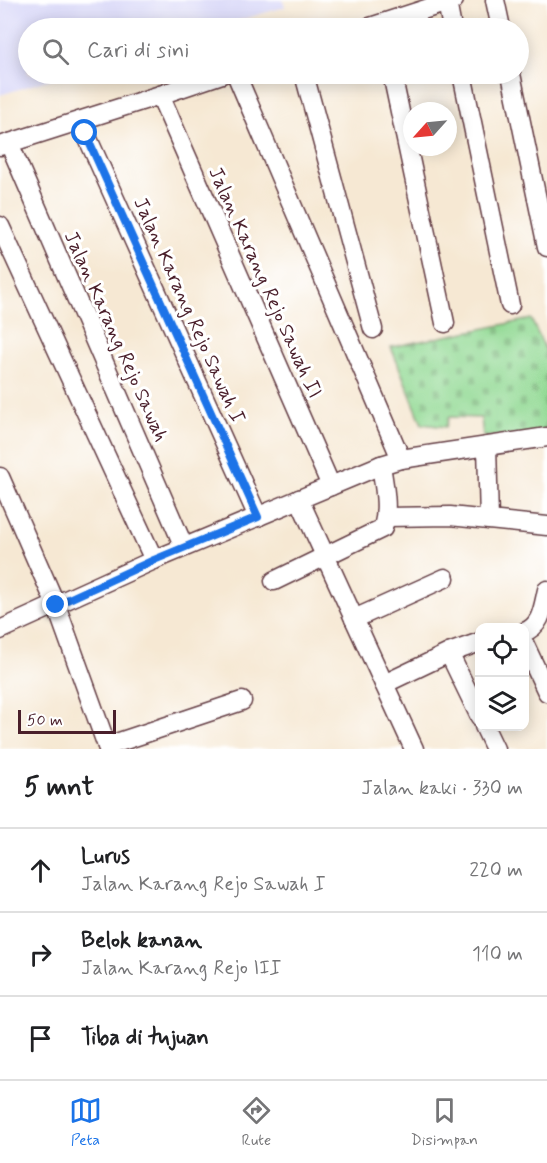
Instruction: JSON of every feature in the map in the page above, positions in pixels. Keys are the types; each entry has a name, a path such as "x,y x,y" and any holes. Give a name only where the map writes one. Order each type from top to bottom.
{"street":[{"path":"495,0 499,18"},
{"path":"402,18 450,1 451,18"},
{"path":"4,145 192,84"},
{"path":"240,84 401,459"},
{"path":"307,84 373,329"},
{"path":"394,84 445,323"},
{"path":"464,84 510,305"},
{"path":"513,84 547,247"},
{"name":"Jalan Karang Rejo Sawah II","path":"160,95 331,486"},
{"name":"Jalan Karang Rejo Sawah I","path":"80,121 258,517"},
{"name":"Jalan Karang Rejo Sawah","path":"4,145 184,547"},
{"path":"0,226 154,560"},
{"path":"0,630 184,547 381,465 401,459 547,437"},
{"path":"487,446 489,520"},
{"path":"274,581 381,530 386,517 386,500 381,465"},
{"path":"0,477 56,605 107,747 242,701"},
{"path":"299,499 414,749"},
{"path":"386,517 450,516 547,526"},
{"path":"354,619 445,578"},
{"path":"529,631 536,625 547,590"},
{"path":"384,684 475,644"},
{"path":"529,652 547,692"},
{"path":"449,654 475,707"},
{"path":"486,731 495,749"}],"shaded area":[{"path":"0,0 283,0 285,7 247,18 18,18 18,84 35,84 0,95"}],"green space":[{"path":"531,319 547,353 547,429 544,434 483,437 481,418 449,417 446,427 422,424 391,347"}],"route":[{"path":"56,605 154,560 258,517 85,133"}]}
